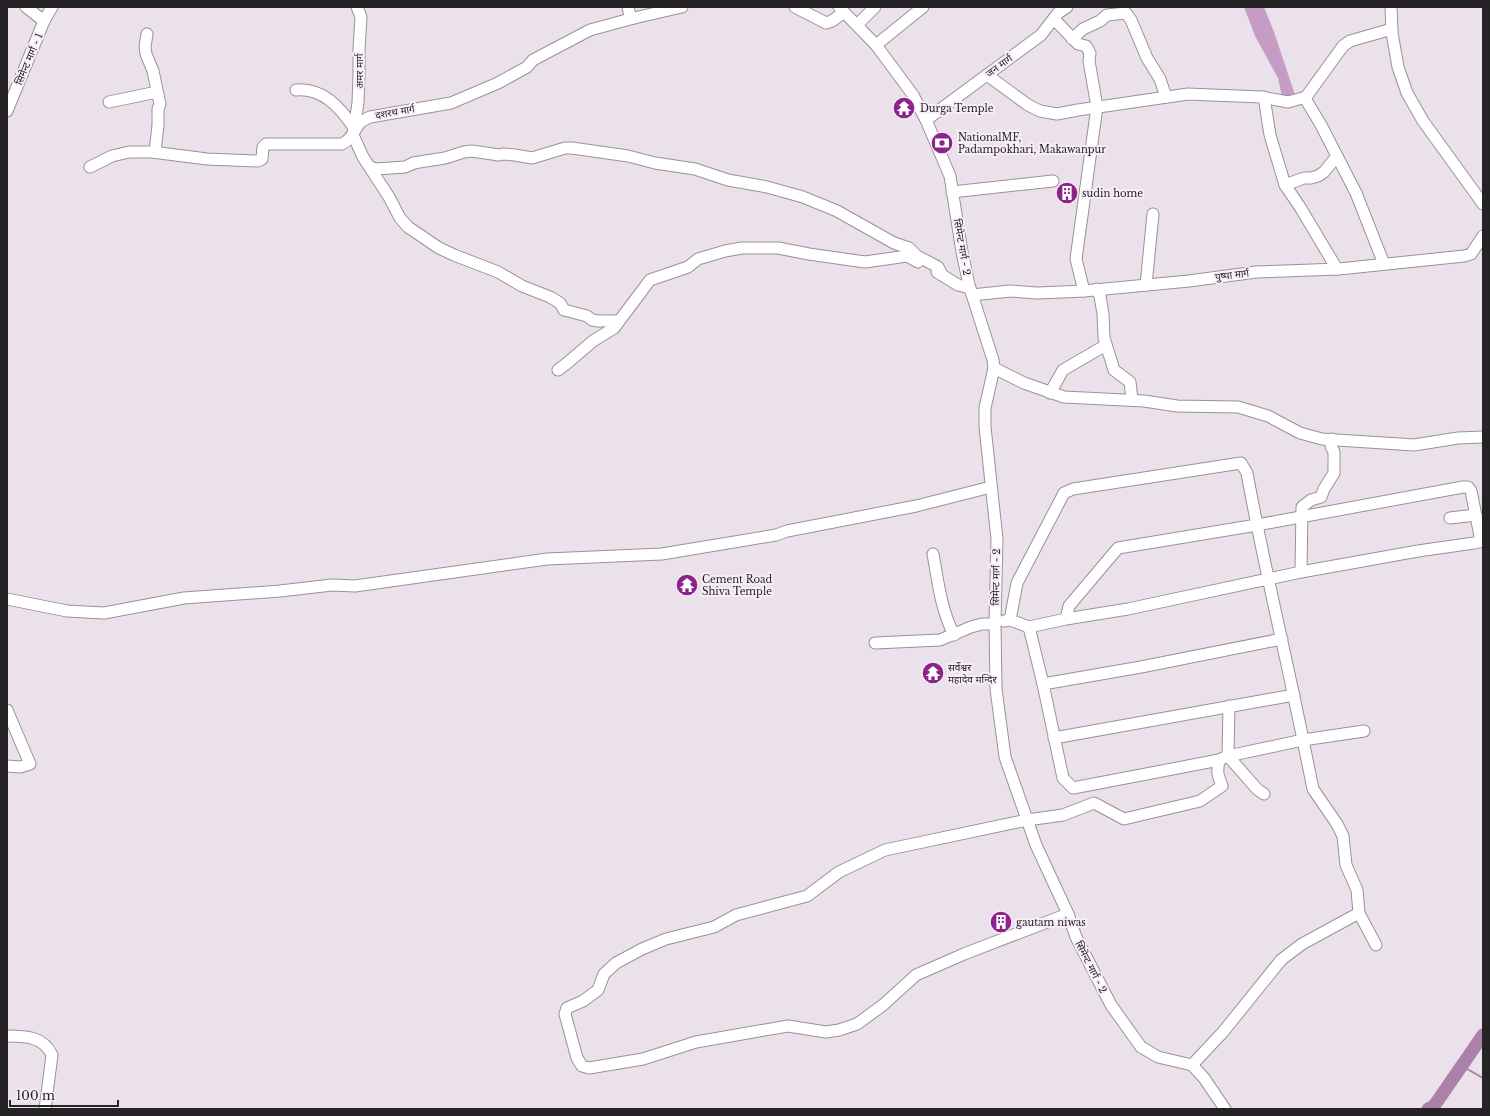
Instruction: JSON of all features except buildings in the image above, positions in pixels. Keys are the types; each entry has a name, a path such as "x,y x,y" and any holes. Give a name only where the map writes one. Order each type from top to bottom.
{"street":[{"path":"26,7 44,21"},
{"name":"सिमेन्ट मार्ग - 1","path":"7,111 44,21 52,7"},
{"name":"अमर मार्ग","path":"353,132 358,103 361,17 357,7"},
{"path":"628,7 630,16 634,18"},
{"name":"दशरथ मार्ग","path":"90,167 112,156 129,152 156,152 207,159 258,161 262,159 263,147 266,144 342,144 348,141 359,124 370,117 451,103 498,84 527,67 533,60 590,30 682,7"},
{"path":"795,7 826,23 832,21 842,9"},
{"path":"857,24 874,7"},
{"path":"876,45 923,7"},
{"name":"जन मार्ग","path":"926,120 1041,35 1058,14 1067,7"},
{"path":"1391,7 1392,29 1398,67 1407,93 1423,120 1483,204"},
{"name":"सिमेन्ट मार्ग - 2","path":"842,9 876,45 913,95 926,120 950,176 962,252 971,292 993,360 994,368 985,408 984,427 997,539 995,623 996,689 1005,756 1036,846 1068,914 1076,937 1111,1005 1141,1047 1158,1057 1192,1066"},
{"path":"1072,39 1083,29 1100,21 1107,15 1126,13 1131,20 1147,58 1160,79 1166,97"},
{"path":"1054,19 1072,39 1078,44 1086,46 1090,53 1089,61 1097,107 1076,259 1084,291"},
{"path":"987,75 1028,105 1040,111 1056,114 1188,94 1264,97 1288,102 1306,97 1343,46 1350,41 1392,29"},
{"path":"147,34 145,47 146,54 154,71 160,104 158,109 156,152"},
{"path":"296,90 303,90 325,96 346,117 363,157 389,197 400,218 408,227 430,242 454,255 498,272 522,286 550,296 560,303 564,310 587,316 592,320 619,321"},
{"path":"109,102 157,92"},
{"path":"1264,97 1270,136 1285,185 1337,269"},
{"path":"1306,97 1306,100 1321,125 1356,193 1384,264"},
{"path":"370,167 376,169 404,167 414,163 445,158 472,151 532,158 565,148 572,148 628,156 654,163 695,168 728,180 760,186 803,197 826,206 849,217 894,243 909,248 917,256 938,267 942,275"},
{"path":"1285,185 1304,178 1318,176 1324,172 1337,156"},
{"path":"952,192 1053,181"},
{"path":"1146,285 1153,214"},
{"name":"पुष्पा मार्ग","path":"971,292 1010,291 1037,293 1084,291 1256,272 1337,269 1464,256 1471,254 1483,236"},
{"path":"558,370 593,341 614,328 650,280 688,267 698,259 725,251 742,248 778,248 865,262 907,256 971,292"},
{"path":"1097,289 1100,296 1103,314 1104,338 1106,345 1114,370 1130,382 1132,400"},
{"path":"1050,393 1063,370 1106,345"},
{"path":"994,368 1024,383 1064,397 1132,400 1177,406 1238,407 1268,416 1300,433 1322,439 1414,445 1458,438 1483,437"},
{"path":"1300,572 1302,506 1310,500 1321,497 1334,473 1332,439"},
{"path":"1010,620 1017,584 1038,540 1064,493 1073,488 1241,463 1248,473 1268,580 1282,639 1313,789 1337,824 1342,836 1346,865 1356,890 1359,913 1376,945"},
{"path":"7,599 67,611 104,612 184,598 280,591 332,584 355,586 548,559 662,554 776,535 794,530 916,506 991,487"},
{"path":"875,643 940,640 982,624 1010,620 1029,627 1066,619 1128,609 1300,572 1418,551 1479,542 1480,536 1470,492 1468,487 1257,525 1118,548 1069,606 1066,619"},
{"path":"1450,518 1476,515"},
{"path":"933,554 944,610 954,635"},
{"path":"1029,627 1043,684 1062,778 1073,788 1224,758 1303,740 1364,731"},
{"path":"1043,684 1141,667 1282,639"},
{"path":"1054,738 1294,695"},
{"path":"1068,914 964,954 916,975 883,1005 857,1024 839,1030 826,1032 788,1026 696,1042 643,1059 589,1068 582,1066 577,1058 565,1014 567,1008 583,1001 598,990 604,974 616,963 642,949 666,939 714,927 736,915 807,896 839,872 885,850 1027,820 1063,815 1094,803 1124,820 1200,801 1222,786 1216,769 1224,758 1229,706"},
{"path":"7,710 30,764 20,767 7,766"},
{"path":"1224,758 1264,794"},
{"path":"1225,1109 1204,1078 1192,1066 1223,1032 1281,960 1302,944 1359,913"},
{"path":"7,1036 24,1036 38,1039 50,1049 52,1055 45,1109"}],"shaded area":[{"path":"1244,7 1264,7 1295,95 1282,97 1278,78 1255,36"}],"waterway":[{"path":"1428,1109 1434,1106 1483,1035"},
{"path":"1462,1066 1483,1078"}],"place":[{"name":"Durga Temple","path":"904,108"},
{"name":"NationalMF, Padampokhari, Makawanpur","path":"942,143"},
{"name":"sudin home","path":"1067,193"},
{"name":"Cement Road Shiva Temple","path":"687,585"},
{"name":"सर्वेश्वर महादेव मन्दिर","path":"933,673"},
{"name":"gautam niwas","path":"1001,922"}]}
